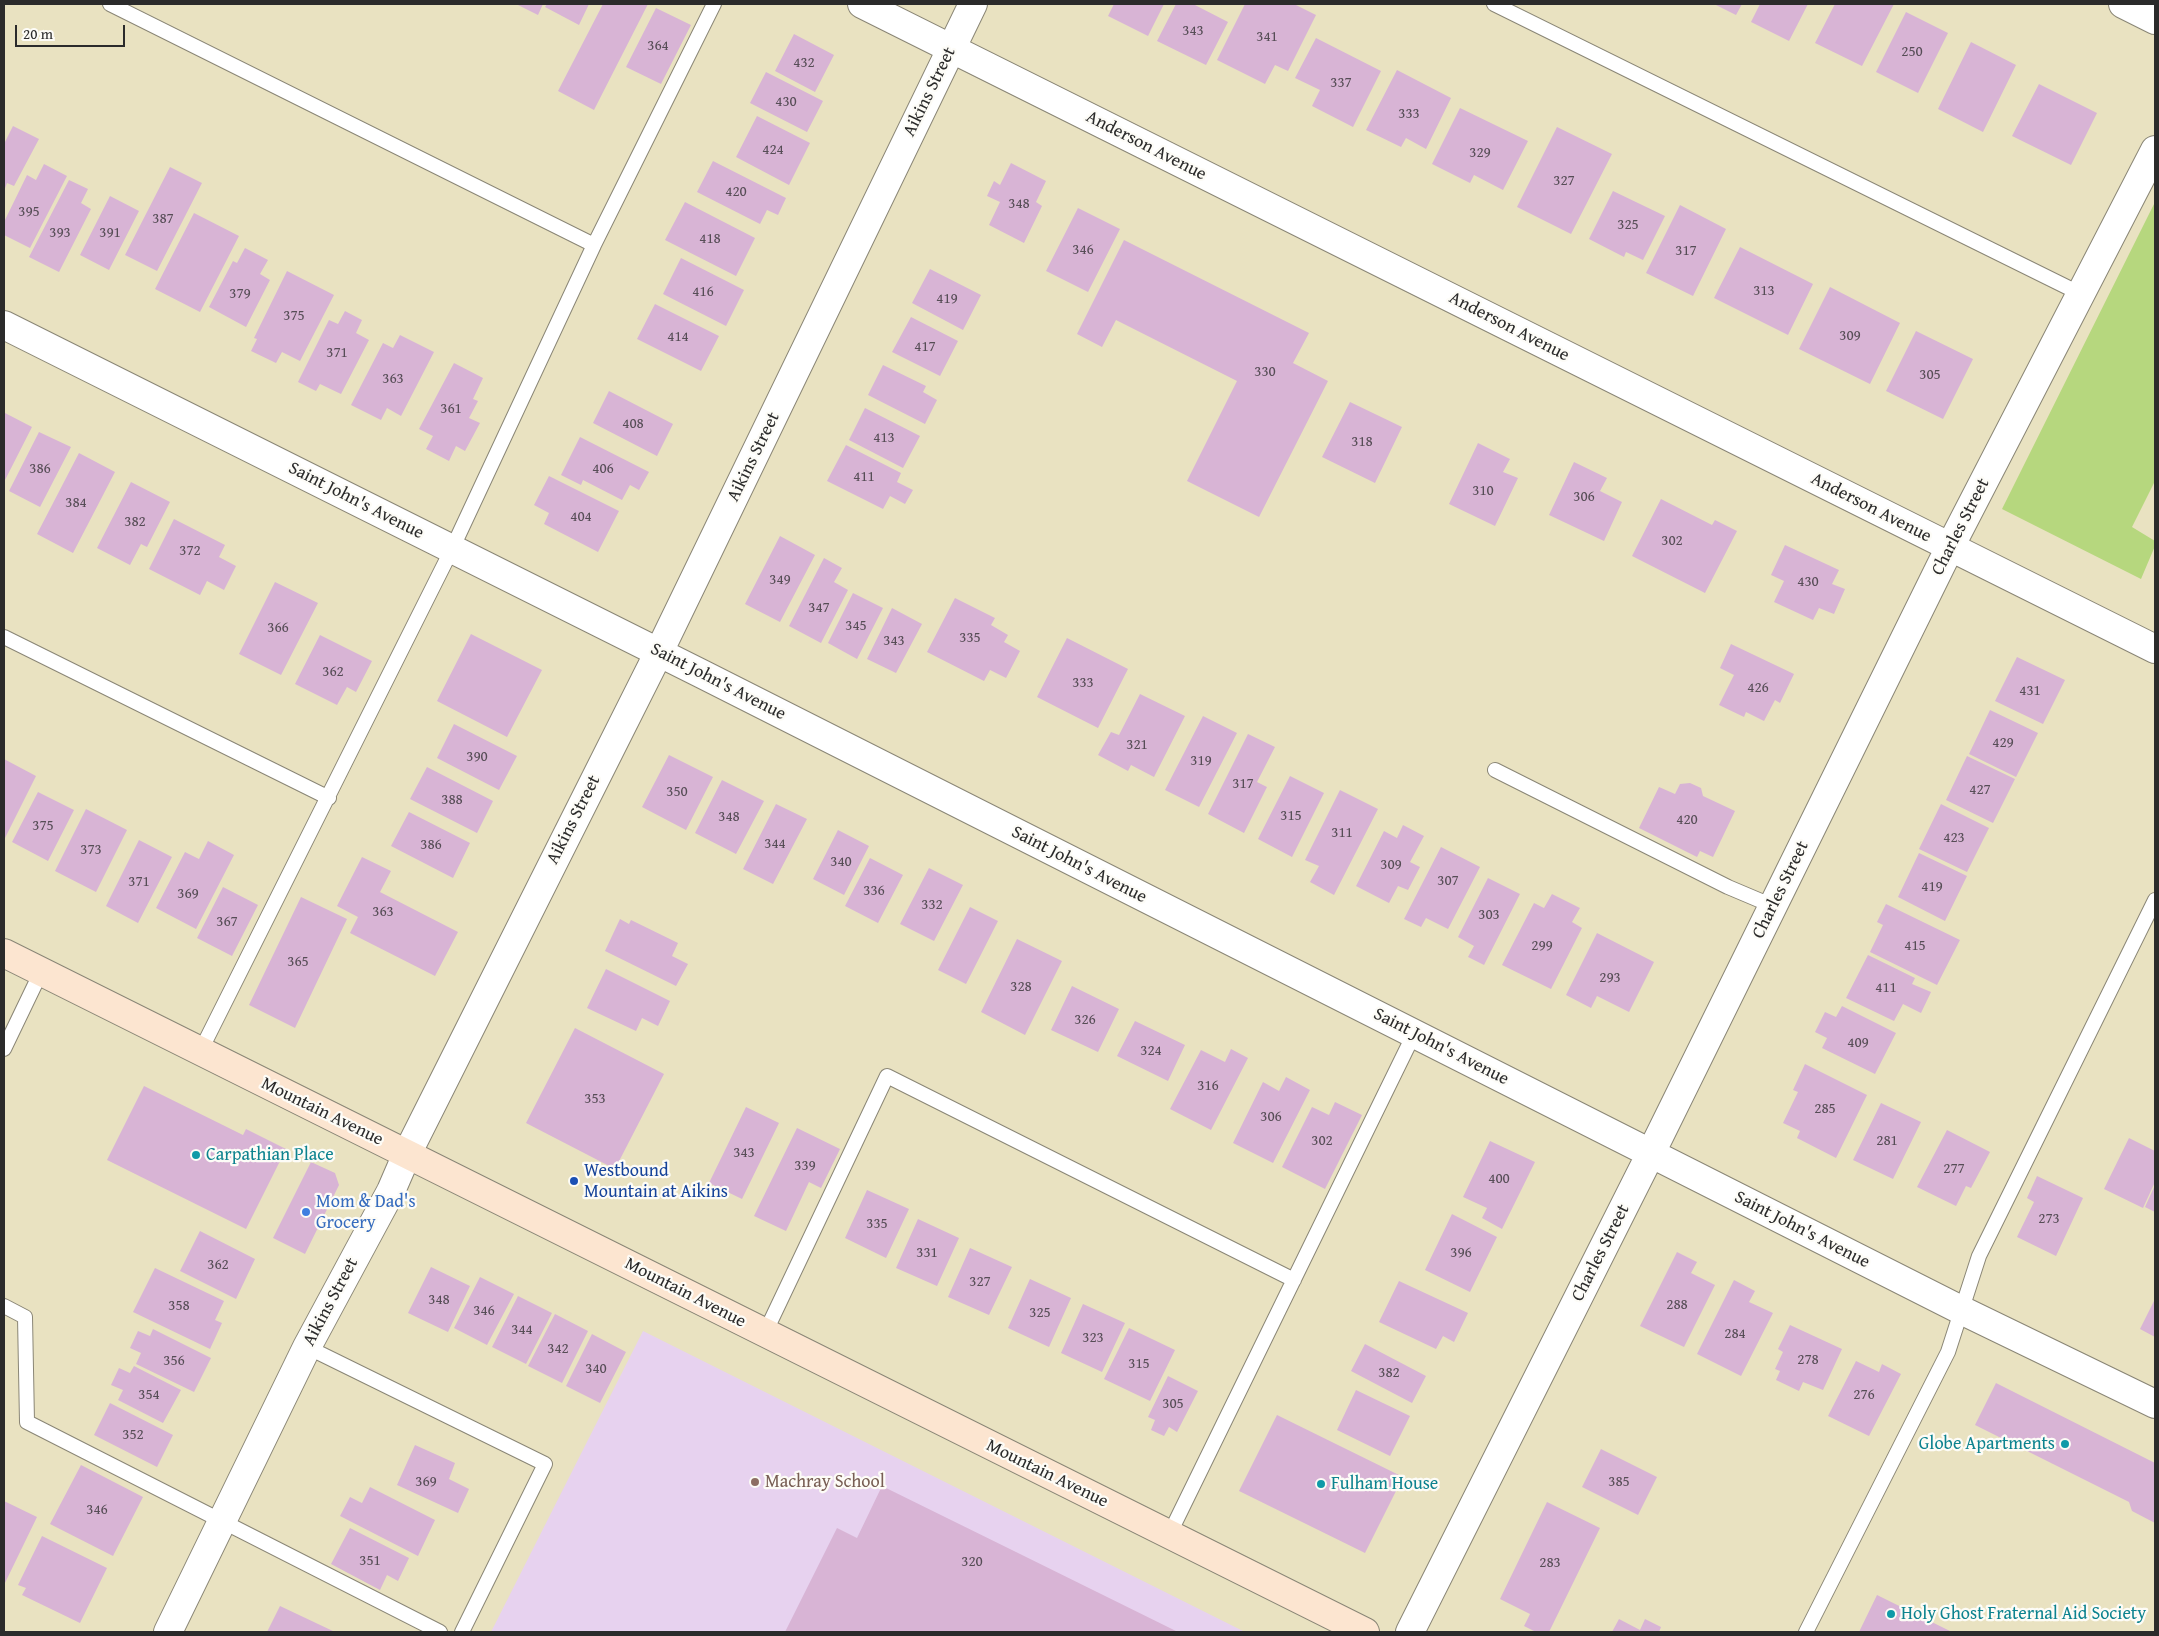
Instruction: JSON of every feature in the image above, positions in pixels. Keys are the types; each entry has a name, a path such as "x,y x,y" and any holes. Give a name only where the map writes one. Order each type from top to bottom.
{"main road":[{"name":"Mountain Avenue","path":"4,954 1365,1632"}],"street":[{"name":"Anderson Avenue","path":"862,4 2155,650"},
{"name":"Aikins Street","path":"168,1632 307,1347 391,1191 407,1154 659,652 973,4"},
{"path":"2123,4 2155,20"},
{"name":"Charles Street","path":"1410,1632 1651,1153 1950,547 2155,150"},
{"name":"Saint John's Avenue","path":"4,325 659,652 1962,1310 2155,1404"}],"lane":[{"path":"110,4 594,245"},
{"path":"200,1052 329,798 452,549 594,245 714,4"},
{"path":"1494,4 2081,294"},
{"path":"4,637 329,798"},
{"path":"1495,770 1728,887 1772,906"},
{"path":"1806,1632 1948,1352 1979,1256 2155,900"},
{"path":"4,1049 41,972"},
{"path":"1170,1535 1414,1034"},
{"path":"765,1333 887,1076 1294,1280"},
{"path":"4,1306 25,1317 27,1422 440,1632"},
{"path":"307,1347 545,1464 462,1632"}],"shaded area":[{"name":"Machray School","path":"643,1331 1245,1632 491,1632"}],"green space":[{"path":"2155,202 2155,481 2132,527 2155,541 2155,546 2141,579 2002,509"}],"building":[{"path":"516,4 543,4 538,15"},
{"path":"547,4 589,4 579,25 545,7"},
{"path":"603,4 648,4 594,110 558,91"},
{"path":"1114,4 1164,4 1148,36 1108,16"},
{"path":"1176,4 1193,4 1228,22 1206,65 1157,41"},
{"path":"1245,4 1294,4 1316,15 1288,71 1275,65 1265,84 1217,60"},
{"path":"1714,4 1742,4 1736,15"},
{"path":"1760,4 1808,4 1789,41 1751,22"},
{"path":"1835,4 1894,4 1862,66 1815,43"},
{"path":"656,8 691,25 661,84 626,67"},
{"path":"1906,12 1948,33 1918,93 1876,72"},
{"path":"794,34 834,55 815,92 775,71"},
{"path":"1316,38 1381,71 1353,127 1312,106 1320,90 1295,78"},
{"path":"1971,42 2016,65 1983,132 1938,109"},
{"path":"1397,70 1451,98 1426,149 1406,138 1401,147 1366,130"},
{"path":"766,72 823,101 807,132 750,103"},
{"path":"2039,84 2097,113 2071,165 2012,136"},
{"path":"1460,108 1528,141 1503,190 1474,175 1470,183 1432,164"},
{"path":"757,116 810,143 789,185 736,157"},
{"path":"13,126 39,139 14,186 7,183 4,191 4,144"},
{"path":"1557,127 1612,154 1571,234 1517,207"},
{"path":"713,161 786,198 778,215 767,210 760,224 697,192"},
{"path":"1011,163 1046,181 1036,202 1042,206 1024,243 989,225 1000,202 987,196 994,181 1000,185"},
{"path":"44,164 67,176 30,248 4,235 4,222 27,175 36,180"},
{"path":"170,167 202,183 157,271 125,255"},
{"path":"69,180 88,189 81,203 91,209 59,272 29,257"},
{"path":"1613,191 1665,216 1643,260 1626,252 1624,257 1589,239"},
{"path":"110,196 139,211 109,270 80,255"},
{"path":"685,202 755,238 736,276 665,240"},
{"path":"1680,205 1726,229 1693,296 1646,273"},
{"path":"1078,208 1120,229 1088,292 1046,271"},
{"path":"194,213 239,236 200,312 155,289"},
{"path":"1124,240 1309,333 1293,363 1328,381 1259,517 1187,481 1237,381 1116,320 1102,347 1077,334"},
{"path":"1740,247 1813,284 1788,335 1714,298"},
{"path":"245,248 268,260 260,274 270,280 246,327 209,307 233,261 237,263"},
{"path":"681,258 744,290 726,326 663,294"},
{"path":"930,269 981,295 963,330 912,303"},
{"path":"287,271 334,295 300,361 282,352 276,363 251,351 257,339 254,338"},
{"path":"1830,287 1900,323 1870,384 1799,349"},
{"path":"655,304 719,336 701,371 637,339"},
{"path":"345,311 362,320 356,333 369,340 341,394 320,384 316,391 298,382 329,320 338,324"},
{"path":"911,317 958,341 940,376 892,352"},
{"path":"1916,331 1973,359 1943,419 1886,391"},
{"path":"400,335 434,352 401,416 387,408 381,420 351,405 383,343 393,348"},
{"path":"454,363 483,378 473,399 478,401 469,418 480,423 465,451 456,446 449,461 426,449 433,436 419,429"},
{"path":"883,365 926,386 923,392 937,400 925,424 868,395"},
{"path":"609,391 673,424 657,456 593,423"},
{"path":"1350,402 1402,427 1375,483 1322,457"},
{"path":"865,408 920,436 903,468 849,440"},
{"path":"4,414 32,427 4,482"},
{"path":"39,432 71,447 40,507 9,491"},
{"path":"580,437 649,472 639,490 630,485 622,500 583,480 581,485 561,475"},
{"path":"1478,443 1510,459 1503,472 1518,478 1495,526 1449,504"},
{"path":"846,445 901,473 897,482 913,490 905,504 890,496 883,509 827,481"},
{"path":"79,453 115,472 73,553 37,534"},
{"path":"1574,462 1607,478 1600,491 1622,502 1604,541 1549,515"},
{"path":"549,476 619,511 598,552 544,524 549,513 534,505"},
{"path":"131,482 170,502 147,547 141,544 130,565 97,548"},
{"path":"1661,499 1712,525 1715,520 1737,531 1705,593 1632,556"},
{"path":"174,519 225,545 219,557 236,566 224,590 207,581 200,595 149,569"},
{"path":"780,536 815,555 780,622 745,604"},
{"path":"1785,545 1839,570 1832,584 1845,589 1834,614 1819,608 1813,620 1774,602 1784,581 1771,575"},
{"path":"824,558 842,568 834,582 848,590 821,643 789,626"},
{"path":"275,582 318,603 281,675 239,654"},
{"path":"853,593 883,608 857,659 828,643"},
{"path":"955,598 995,618 991,625 1008,635 1004,642 1020,651 1006,678 990,670 984,681 927,652"},
{"path":"892,608 922,624 896,673 867,659"},
{"path":"471,634 542,670 507,737 437,701"},
{"path":"320,635 372,661 356,692 347,687 337,705 295,684"},
{"path":"1067,638 1128,669 1098,728 1037,697"},
{"path":"1731,644 1794,674 1780,703 1775,700 1764,721 1746,712 1744,717 1719,705 1734,675 1720,668"},
{"path":"2017,657 2065,680 2043,724 1995,701"},
{"path":"1140,694 1185,716 1154,777 1131,765 1128,771 1098,755 1111,732 1119,735"},
{"path":"1990,710 2038,733 2016,777 1969,754"},
{"path":"1203,716 1237,733 1199,807 1165,790"},
{"path":"454,724 517,756 499,790 437,758"},
{"path":"1248,734 1275,747 1257,782 1267,787 1244,833 1208,814"},
{"path":"669,755 713,777 686,830 642,807"},
{"path":"1967,756 2015,779 1993,823 1946,800"},
{"path":"4,759 36,776 4,840"},
{"path":"427,767 493,801 477,833 410,799"},
{"path":"1290,776 1324,793 1292,857 1258,839"},
{"path":"722,780 764,801 736,854 695,833"},
{"path":"1690,783 1701,788 1703,796 1735,811 1713,857 1700,851 1697,857 1639,828 1659,787 1675,794 1680,784"},
{"path":"1340,790 1378,809 1334,895 1310,882 1319,866 1305,860"},
{"path":"38,792 74,810 48,861 12,842"},
{"path":"776,804 807,819 773,884 743,869"},
{"path":"1941,804 1989,828 1967,872 1919,849"},
{"path":"86,809 127,830 96,892 55,871"},
{"path":"409,812 470,843 453,878 391,846"},
{"path":"1403,825 1424,836 1410,862 1420,867 1408,890 1398,886 1389,903 1356,886 1384,831 1397,838"},
{"path":"838,830 869,846 844,895 813,879"},
{"path":"139,840 172,857 138,923 106,906"},
{"path":"208,841 234,855 196,929 156,908 185,852 199,859"},
{"path":"1441,847 1480,867 1448,929 1426,918 1421,927 1404,919"},
{"path":"1919,853 1967,876 1945,921 1898,897"},
{"path":"362,857 391,871 380,892 458,932 435,976 350,933 358,917 337,906"},
{"path":"870,858 903,875 878,923 845,906"},
{"path":"929,868 963,885 934,941 900,924"},
{"path":"1488,878 1520,894 1484,965 1468,957 1474,946 1458,937"},
{"path":"223,887 258,905 232,956 197,938"},
{"path":"1552,894 1580,908 1572,922 1582,928 1551,989 1502,965 1534,903 1544,908"},
{"path":"301,897 347,919 295,1028 249,1005"},
{"path":"1886,904 1960,940 1937,985 1870,952 1883,925 1877,922"},
{"path":"970,907 998,921 966,984 938,970"},
{"path":"620,919 629,924 631,920 678,943 672,956 688,964 676,986 605,951"},
{"path":"1597,933 1654,962 1629,1012 1597,996 1591,1008 1566,995"},
{"path":"1017,939 1062,961 1025,1035 981,1012"},
{"path":"1868,955 1915,978 1912,984 1931,992 1921,1013 1903,1004 1894,1021 1846,998"},
{"path":"606,969 670,1001 658,1026 642,1018 636,1031 587,1008"},
{"path":"1072,986 1119,1009 1098,1052 1051,1030"},
{"path":"1842,1006 1896,1033 1875,1074 1822,1048 1827,1038 1815,1032 1825,1012 1836,1017"},
{"path":"1135,1021 1185,1045 1168,1081 1117,1056"},
{"path":"575,1028 664,1074 615,1169 526,1123"},
{"path":"1231,1049 1248,1058 1211,1130 1170,1109 1201,1050 1225,1062"},
{"path":"1805,1064 1867,1095 1836,1158 1797,1138 1800,1131 1783,1123 1798,1092 1793,1090"},
{"path":"1286,1077 1310,1090 1273,1163 1233,1143 1263,1082 1279,1091"},
{"name":"Carpathian Place","path":"144,1086 243,1135 246,1129 286,1149 246,1229 107,1160"},
{"path":"1335,1102 1362,1115 1325,1189 1282,1167 1312,1107 1329,1115"},
{"path":"1881,1103 1921,1122 1893,1179 1853,1160"},
{"path":"746,1107 779,1123 742,1199 709,1183"},
{"path":"797,1128 840,1149 821,1188 809,1182 786,1231 754,1216"},
{"path":"1947,1130 1990,1152 1971,1188 1966,1186 1956,1206 1917,1187"},
{"path":"2129,1138 2155,1151 2155,1182 2143,1208 2104,1189"},
{"path":"1490,1141 1535,1162 1502,1229 1482,1218 1487,1208 1463,1197"},
{"name":"Mom & Dad's Grocery","path":"311,1162 335,1173 339,1185 305,1254 273,1238"},
{"path":"2037,1176 2083,1198 2056,1256 2017,1237 2034,1202 2027,1198"},
{"path":"2155,1185 2155,1212 2145,1207"},
{"path":"867,1190 909,1209 886,1258 845,1238"},
{"path":"1452,1214 1497,1237 1470,1292 1425,1270"},
{"path":"918,1219 959,1238 937,1286 896,1268"},
{"path":"200,1231 255,1259 236,1299 180,1271"},
{"path":"970,1248 1012,1267 989,1315 948,1297"},
{"path":"1677,1252 1697,1262 1691,1273 1715,1285 1684,1347 1640,1326"},
{"path":"431,1267 470,1286 448,1332 408,1313"},
{"path":"155,1268 224,1301 215,1320 222,1323 210,1349 133,1312"},
{"path":"480,1277 514,1294 487,1345 454,1328"},
{"path":"1030,1279 1071,1298 1049,1347 1008,1328"},
{"path":"1734,1280 1755,1291 1749,1302 1773,1313 1741,1376 1697,1354"},
{"path":"1399,1281 1468,1313 1454,1342 1443,1336 1436,1349 1379,1322"},
{"path":"518,1296 552,1313 526,1364 492,1347"},
{"path":"2155,1299 2155,1337 2140,1329"},
{"path":"1083,1304 1125,1323 1102,1372 1061,1353"},
{"path":"555,1314 588,1331 562,1383 528,1366"},
{"path":"1790,1325 1842,1349 1823,1390 1803,1382 1799,1391 1776,1380 1780,1371 1775,1369 1783,1352 1778,1349"},
{"path":"1129,1328 1175,1350 1150,1401 1104,1379"},
{"path":"153,1329 211,1358 194,1392 136,1364 141,1353 130,1348 138,1331 150,1336"},
{"path":"592,1334 626,1352 600,1403 566,1386"},
{"path":"1365,1344 1426,1376 1412,1403 1351,1371"},
{"path":"1856,1361 1879,1372 1882,1364 1901,1374 1869,1436 1828,1416"},
{"path":"134,1366 181,1390 163,1423 118,1400 123,1390 111,1385 119,1368 130,1373"},
{"path":"1168,1376 1198,1391 1177,1432 1169,1427 1164,1436 1151,1430 1155,1420 1148,1417"},
{"name":"Globe Apartments","path":"1996,1383 2155,1463 2155,1523 2132,1511 2129,1502 1975,1425"},
{"path":"1356,1390 1410,1416 1390,1456 1337,1430"},
{"path":"110,1403 173,1435 157,1467 94,1435"},
{"name":"Fulham House","path":"1277,1415 1403,1477 1365,1553 1239,1491"},
{"path":"415,1445 455,1463 449,1479 469,1489 458,1513 397,1485"},
{"path":"1601,1449 1657,1477 1638,1515 1582,1487"},
{"path":"81,1465 143,1497 113,1556 50,1524"},
{"path":"882,1486 1178,1632 785,1632 837,1528 857,1538"},
{"path":"370,1487 435,1520 418,1556 340,1516 350,1497 362,1503"},
{"path":"4,1501 37,1517 4,1585"},
{"path":"1547,1502 1600,1528 1549,1632 1536,1632 1524,1626 1530,1614 1500,1599"},
{"path":"350,1528 409,1558 398,1581 387,1575 380,1590 331,1564"},
{"path":"42,1536 107,1568 80,1623 22,1595 26,1588 18,1585"},
{"name":"Holy Ghost Fraternal Aid Society","path":"1877,1595 1952,1632 1859,1632"},
{"path":"280,1606 335,1632 267,1632"},
{"path":"1619,1619 1640,1630 1645,1619 1661,1627 1659,1632 1612,1632"}],"place":[{"name":"Carpathian Place","path":"196,1155"},
{"name":"Westbound Mountain at Aikins","path":"574,1181"},
{"name":"Mom & Dad's Grocery","path":"306,1212"},
{"name":"Globe Apartments","path":"2065,1444"},
{"name":"Machray School","path":"755,1482"},
{"name":"Fulham House","path":"1321,1484"},
{"name":"Holy Ghost Fraternal Aid Society","path":"1891,1614"}]}
